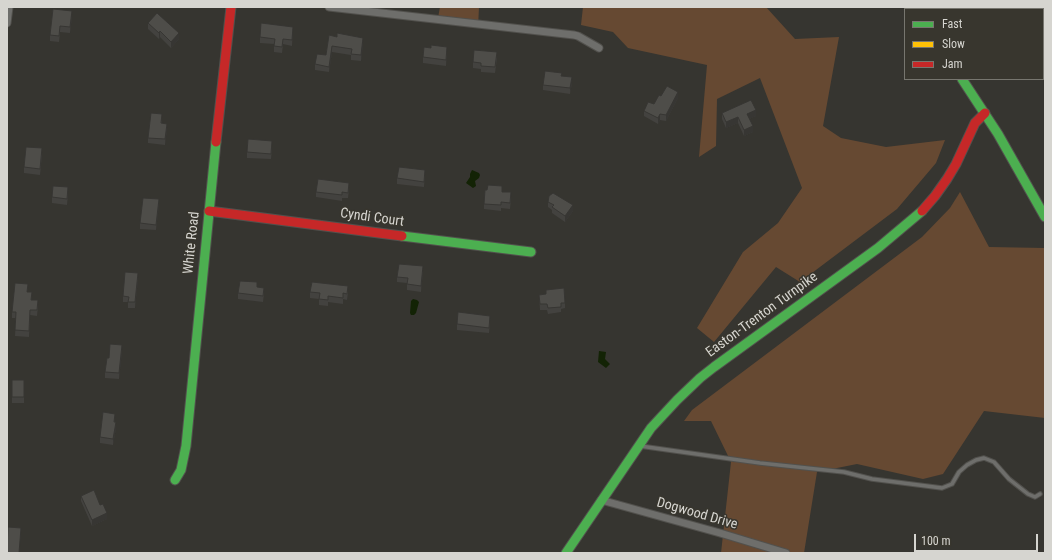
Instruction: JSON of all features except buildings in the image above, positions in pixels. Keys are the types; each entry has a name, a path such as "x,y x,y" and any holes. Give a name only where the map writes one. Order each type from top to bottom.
{"street":[{"path":"7,23 9,7"},
{"name":"White Road","path":"176,480 181,470 184,458 231,7"},
{"path":"329,7 574,35 599,48"},
{"path":"963,80 998,134 1045,217"},
{"name":"Easton-Trenton Turnpike","path":"566,553 650,428 700,378 878,248 917,216 936,196 956,164 975,123 984,113"},
{"name":"Cyndi Court","path":"210,211 531,252"},
{"name":"Dogwood Drive","path":"601,500 786,553"}],"lane":[{"path":"639,446 760,463 844,472 872,479 942,488 952,484 959,472 967,465 984,458 994,462 1009,479 1028,494 1035,497 1040,494"}],"shaded area":[{"path":"440,7 479,7 478,28 437,23"},
{"path":"583,7 766,7 795,39 839,37 823,126 841,138 886,147 945,140 936,163 897,209 800,282 776,267 714,342 697,328 743,252 778,223 802,188 760,78 717,99 716,146 699,157 707,65 628,48 613,32 581,25"},
{"path":"472,170 480,175 475,181 476,186 473,188 466,183"},
{"path":"960,192 989,247 1045,248 1045,418 984,411 943,474 923,479 857,464 817,472 804,553 721,553 731,462 711,421 684,421 692,410 922,237 950,208"},
{"path":"413,299 419,302 416,313 411,315 411,301"},
{"path":"599,351 606,352 605,359 610,364 606,368 598,362"}],"traffic: fast":[{"path":"963,80 998,134 1045,217"},
{"path":"175,480 181,470 186,446 216,142"},
{"path":"566,553 651,428 677,400 714,367 878,248 922,211"},
{"path":"402,236 531,252"}],"traffic: jam":[{"path":"216,142 231,7"},
{"path":"922,211 947,179 956,164 975,123 985,113"},
{"path":"209,211 402,236"}]}
